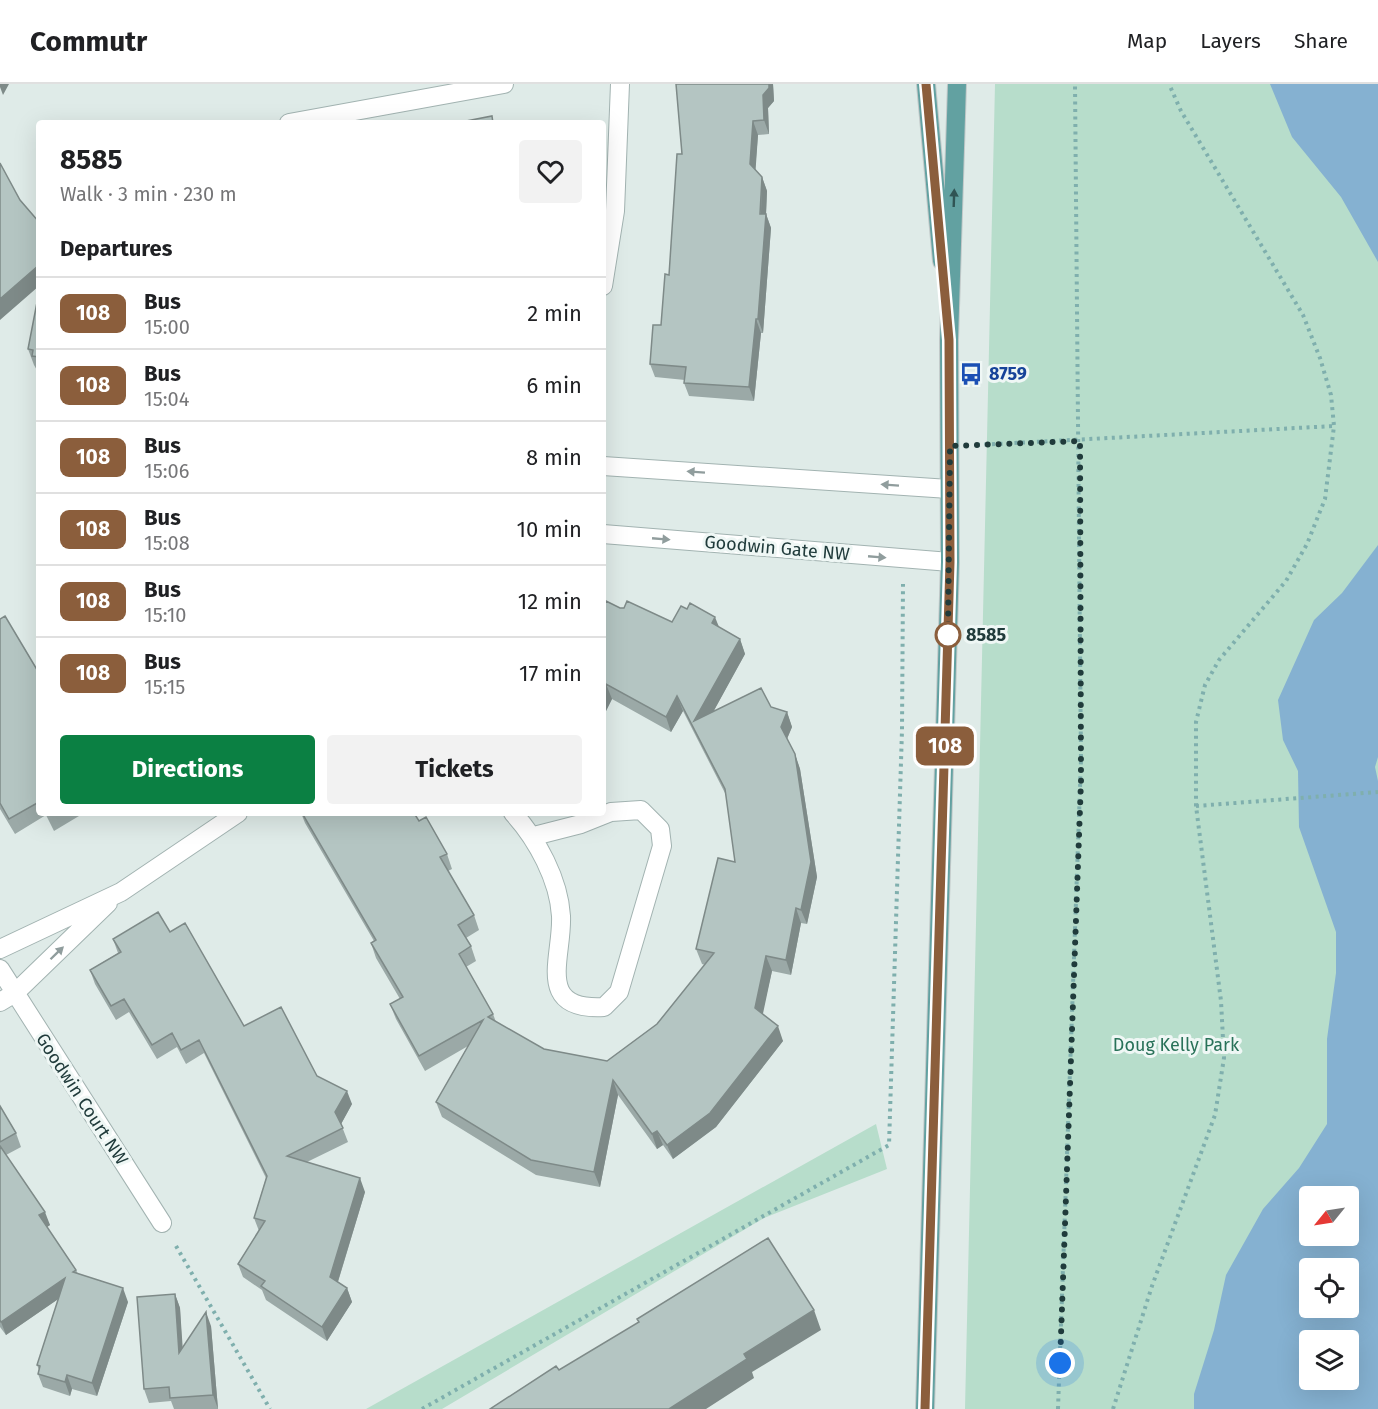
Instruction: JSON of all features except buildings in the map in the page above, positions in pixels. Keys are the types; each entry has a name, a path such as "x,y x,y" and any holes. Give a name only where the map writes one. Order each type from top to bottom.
{"main road":[{"path":"926,84 949,340"},
{"path":"925,1409 950,562 949,340 957,84"}],"street":[{"path":"306,120 504,84"},
{"path":"606,267 615,211 620,84"},
{"path":"606,466 949,489"},
{"name":"Goodwin Gate NW","path":"606,534 950,562"},
{"path":"516,816 534,836 549,870 561,916 555,971 558,989 568,999 589,1008 604,1008 620,992 662,846 660,828 641,810 606,814"},
{"path":"0,950 121,892 233,816"},
{"path":"534,836 581,824 601,816"},
{"path":"7,998 121,892"},
{"name":"Goodwin Court NW","path":"1,971 7,998 162,1223"}],"path":[{"path":"1058,1409 1081,782 1080,441 1075,84"},
{"path":"1113,1409 1152,1286 1215,1116 1224,1058 1221,1001 1196,806 1196,722 1205,685 1219,660 1286,581 1307,544 1325,499 1334,426 1331,395 1320,358 1303,315 1168,84"},
{"path":"950,446 1334,426"},
{"path":"422,1409 889,1145 902,730 903,559"},
{"path":"1196,806 1378,792"},
{"path":"162,1223 270,1409"}],"green space":[{"name":"Doug Kelly Park","path":"995,84 1378,84 1378,1409 965,1409"},
{"path":"876,1124 887,1169 764,1218 442,1409 366,1409"}],"water":[{"path":"1270,84 1378,84 1378,262 1341,197 1292,137"},
{"path":"1378,545 1378,757 1375,767 1378,781 1378,1409 1194,1409 1194,1394 1214,1330 1226,1275 1263,1209 1299,1168 1327,1124 1327,1039 1336,973 1336,932 1299,827 1298,771 1283,740 1278,700 1314,620 1342,593"}],"bus line":[{"name":"108","path":"925,1409 950,562 949,340 926,84"}],"place":[{"name":"8759","path":"971,374"},
{"name":"8585","path":"948,635"}],"route":[{"path":"948,635 950,446 1080,441 1081,781 1060,1363"}]}
